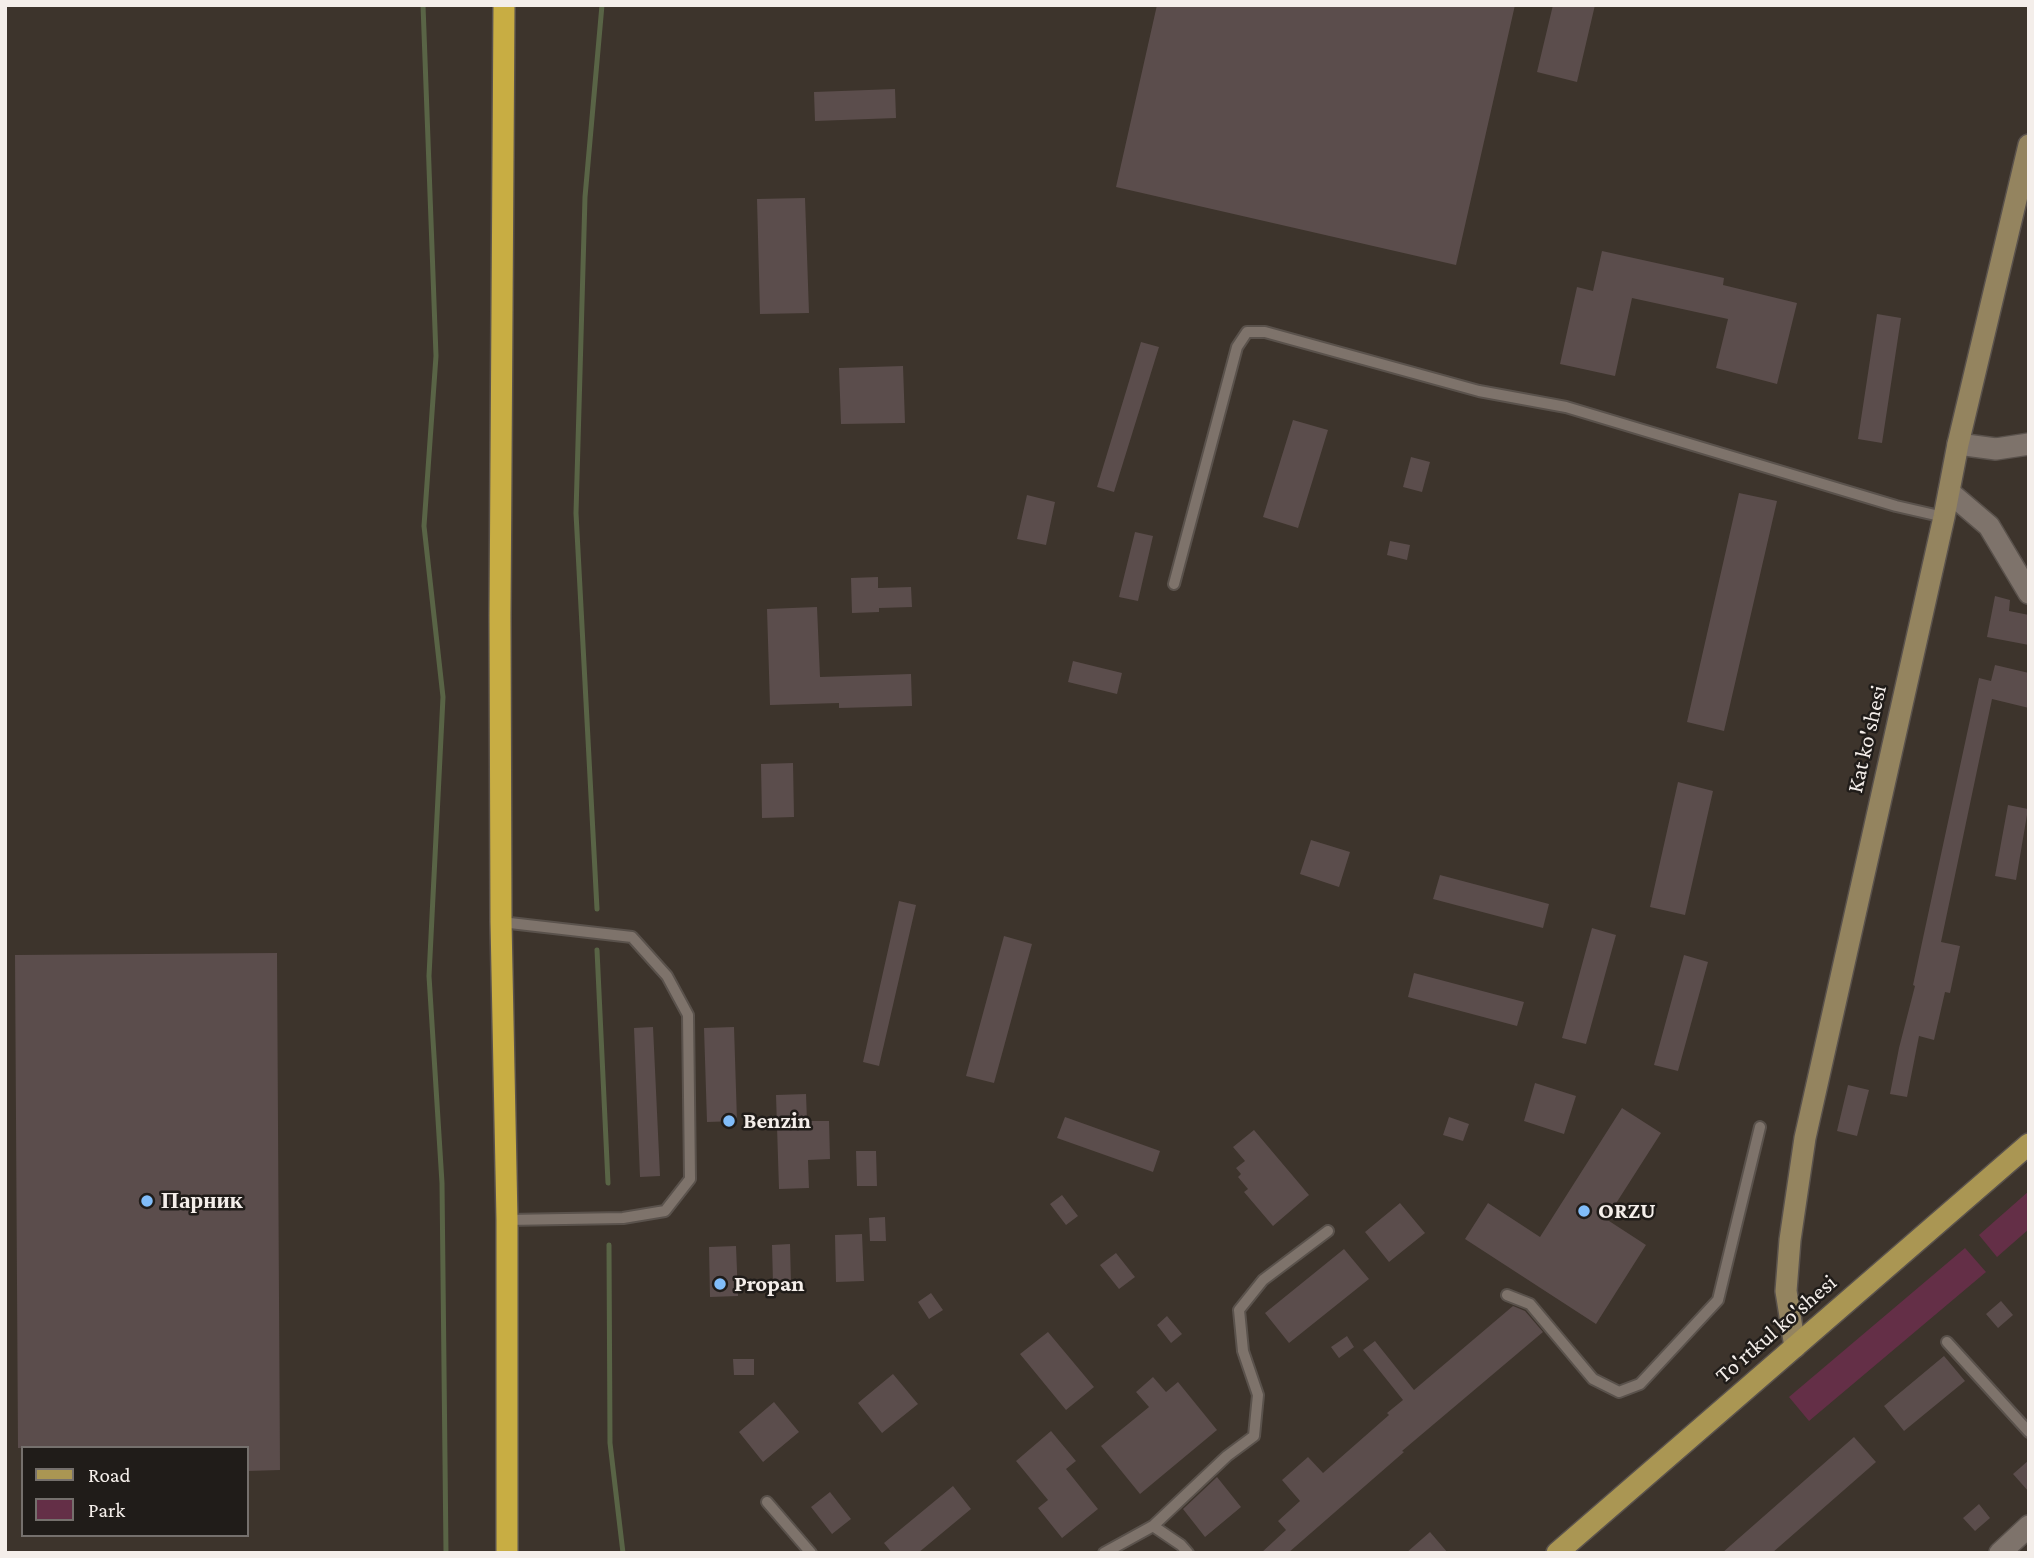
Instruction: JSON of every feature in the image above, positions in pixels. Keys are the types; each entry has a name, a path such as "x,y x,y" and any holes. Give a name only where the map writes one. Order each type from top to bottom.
{"highway":[{"path":"504,5 500,587 501,922 507,1220 507,1553"}],"main road":[{"name":"To'rtkul ko'shesi","path":"1558,1553 2029,1144"}],"street":[{"name":"Kat ko'shesi","path":"1795,1348 1786,1291 1790,1240 1805,1138 1958,444 2029,145"},
{"path":"1958,444 1996,449 2029,444"},
{"path":"1949,492 1989,527 2029,593"},
{"path":"2000,1553 2029,1526"}],"lane":[{"path":"1174,584 1237,347 1247,332 1265,332 1479,391 1566,407 1896,506 1944,516"},
{"path":"501,922 632,937 667,976 688,1015 690,1179 665,1210 623,1218 507,1220"},
{"path":"1507,1295 1530,1304 1593,1378 1619,1392 1640,1384 1718,1300 1760,1126"},
{"path":"1104,1553 1153,1526 1227,1456 1254,1436 1258,1395 1243,1351 1239,1310 1263,1280 1328,1231"},
{"path":"1947,1342 2029,1432"},
{"path":"767,1502 811,1553"},
{"path":"1153,1526 1188,1553"}],"green space":[{"path":"2029,1191 2029,1229 1997,1257 1979,1235"},
{"path":"1965,1248 1986,1272 1809,1421 1789,1397"}],"building":[{"path":"1157,5 1515,5 1456,265 1116,187"},
{"path":"1553,5 1595,5 1577,82 1537,72"},
{"path":"895,89 896,118 815,121 814,92"},
{"path":"805,198 809,313 760,314 757,199"},
{"path":"1602,251 1724,278 1723,285 1797,303 1777,384 1716,368 1728,319 1632,298 1615,376 1560,364 1577,287 1593,291"},
{"path":"1877,314 1901,318 1882,443 1858,439"},
{"path":"1141,342 1159,347 1114,492 1097,487"},
{"path":"903,366 905,423 841,424 839,368"},
{"path":"1293,420 1328,430 1298,528 1263,517"},
{"path":"1411,457 1430,462 1422,492 1403,487"},
{"path":"1739,493 1777,501 1724,731 1687,722"},
{"path":"1027,495 1055,502 1046,545 1017,539"},
{"path":"1135,532 1153,536 1138,601 1119,597"},
{"path":"1390,541 1410,545 1407,560 1387,555"},
{"path":"878,577 878,588 911,587 912,607 879,608 879,612 852,613 851,578"},
{"path":"1995,596 2010,600 2009,611 2029,615 2029,645 1987,637"},
{"path":"817,607 820,677 911,674 912,706 839,708 839,703 770,705 767,609"},
{"path":"1073,661 1122,673 1117,694 1068,682"},
{"path":"1995,665 2029,673 2029,708 1992,699 1941,942 1960,946 1950,993 1945,992 1934,1040 1919,1036 1907,1097 1890,1094 1979,678 1991,681"},
{"path":"793,763 794,817 762,818 761,764"},
{"path":"1678,782 1713,791 1685,915 1650,907"},
{"path":"2008,805 2028,809 2016,880 1995,876"},
{"path":"1311,840 1350,852 1339,887 1300,874"},
{"path":"1440,875 1549,904 1543,928 1433,899"},
{"path":"899,901 916,905 879,1066 863,1062"},
{"path":"1592,928 1616,935 1586,1044 1562,1038"},
{"path":"1004,936 1032,944 994,1083 966,1076"},
{"name":"Парник","path":"277,953 280,1470 248,1471 248,1446 18,1448 15,955"},
{"path":"1684,955 1708,962 1678,1071 1654,1065"},
{"path":"1414,973 1524,1002 1517,1026 1408,997"},
{"path":"653,1027 660,1176 640,1177 634,1028"},
{"path":"734,1027 737,1121 707,1122 704,1028"},
{"path":"1535,1083 1576,1096 1564,1134 1524,1121"},
{"path":"1848,1085 1869,1090 1857,1136 1837,1131"},
{"path":"806,1094 807,1121 829,1121 830,1159 808,1160 809,1188 779,1189 776,1095"},
{"name":"ORZU","path":"1622,1108 1661,1133 1606,1219 1646,1245 1596,1324 1465,1239 1488,1203 1540,1237"},
{"path":"1065,1117 1160,1151 1153,1172 1057,1138"},
{"path":"1449,1117 1469,1124 1463,1141 1443,1135"},
{"path":"1254,1130 1309,1195 1273,1226 1244,1192 1248,1189 1238,1177 1241,1174 1236,1168 1245,1161 1233,1147"},
{"path":"856,1151 876,1151 877,1186 857,1186"},
{"path":"1062,1195 1078,1216 1066,1225 1050,1204"},
{"path":"1400,1203 1425,1233 1389,1262 1365,1232"},
{"path":"885,1217 886,1241 870,1241 869,1218"},
{"path":"862,1234 864,1281 836,1282 835,1235"},
{"path":"790,1244 791,1283 773,1283 772,1245"},
{"path":"736,1246 738,1296 710,1297 709,1247"},
{"path":"1344,1249 1369,1279 1289,1343 1265,1313"},
{"path":"1116,1253 1135,1277 1119,1289 1100,1265"},
{"path":"931,1293 943,1310 929,1319 918,1302"},
{"path":"2001,1301 2013,1315 1998,1328 1986,1314"},
{"path":"1513,1306 1525,1311 1543,1332 1402,1451 1404,1452 1288,1553 1261,1553 1286,1530 1278,1521 1300,1501 1282,1480 1308,1457 1323,1473 1403,1400 1363,1350 1375,1341 1414,1390"},
{"path":"1167,1316 1182,1334 1171,1343 1157,1325"},
{"path":"1048,1332 1094,1387 1066,1410 1020,1354"},
{"path":"1347,1336 1354,1347 1339,1358 1331,1347"},
{"path":"1944,1356 1965,1381 1904,1431 1884,1406"},
{"path":"733,1359 754,1359 754,1375 734,1375"},
{"path":"893,1374 918,1404 882,1433 858,1403"},
{"path":"1153,1377 1166,1392 1178,1382 1217,1430 1140,1494 1101,1446 1149,1407 1136,1392"},
{"path":"774,1402 799,1432 763,1462 739,1432"},
{"path":"1051,1431 1076,1461 1066,1469 1098,1509 1062,1538 1038,1508 1048,1500 1016,1461"},
{"path":"1854,1437 1876,1462 1772,1553 1722,1553"},
{"path":"2029,1460 2029,1492 2013,1474"},
{"path":"1217,1477 1241,1507 1205,1537 1183,1509"},
{"path":"953,1486 971,1509 918,1553 892,1553 884,1543"},
{"path":"830,1492 851,1519 832,1534 811,1507"},
{"path":"1979,1504 1990,1518 1975,1531 1963,1518"},
{"path":"1430,1532 1448,1553 1406,1553"}],"waterway":[{"path":"423,5 436,356 424,526 443,697 429,976 442,1183 446,1553"},
{"path":"597,909 576,513 585,197 602,5"},
{"path":"597,950 608,1183"},
{"path":"609,1245 610,1443 623,1553"}],"place":[{"name":"Benzin","path":"729,1121"},
{"name":"Парник","path":"147,1201"},
{"name":"ORZU","path":"1584,1211"},
{"name":"Propan","path":"720,1284"}]}
